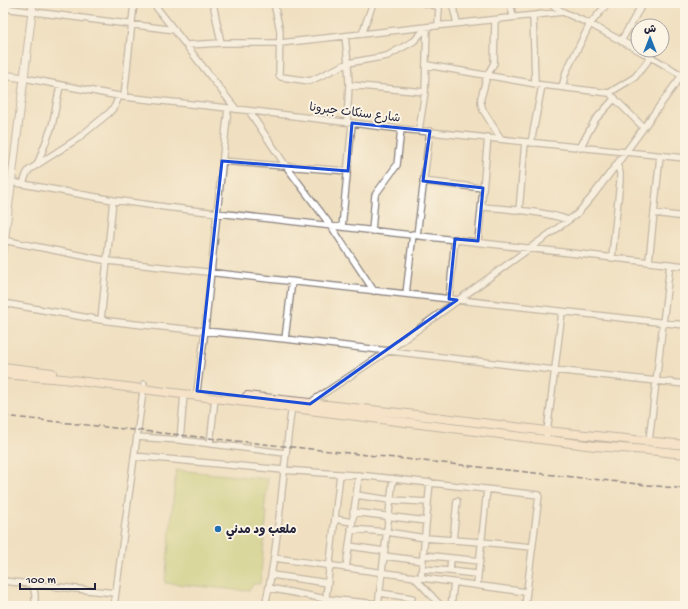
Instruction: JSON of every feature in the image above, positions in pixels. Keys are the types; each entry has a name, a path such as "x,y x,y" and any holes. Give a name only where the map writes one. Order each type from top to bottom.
{"main road":[{"path":"3,366 184,394 292,405 546,435 685,454"},
{"path":"3,374 197,391 292,405"},
{"path":"546,435 650,441 685,445"}],"street":[{"path":"3,252 33,3"},
{"path":"23,184 27,172 76,139 109,113 122,96 134,3"},
{"path":"153,3 236,109"},
{"path":"213,3 221,43"},
{"path":"274,3 280,31 278,72 281,77 310,81 348,63 387,56 414,40 428,27"},
{"path":"362,34 373,3"},
{"path":"424,3 437,6 439,8 438,25"},
{"path":"452,3 457,23"},
{"path":"510,3 513,16"},
{"path":"549,3 563,12 590,24 630,46"},
{"path":"562,87 566,72 590,24 608,3"},
{"path":"621,41 643,3"},
{"path":"3,8 175,30"},
{"path":"187,45 221,43 280,43 495,20 513,16 533,16 563,12"},
{"path":"533,16 535,83"},
{"path":"495,20 494,63 487,76 481,103 501,139"},
{"path":"420,130 425,92 428,27"},
{"path":"342,227 348,170 349,122 348,63 345,36"},
{"path":"609,93 635,77 650,58"},
{"path":"309,407 314,400 388,351 577,214 591,198 643,127 684,75 653,58"},
{"path":"427,65 487,76 609,93 643,127"},
{"path":"3,75 24,78"},
{"name":"شارع سنكات جبرونا","path":"24,78 60,86 122,96 401,129 685,158"},
{"path":"519,211 528,142 542,84"},
{"path":"349,85 425,92"},
{"path":"36,165 52,126 60,86"},
{"path":"580,148 595,120 614,98"},
{"path":"197,391 228,108"},
{"path":"248,111 286,166 331,226 374,291"},
{"path":"372,231 375,195 397,165 401,129"},
{"path":"406,294 430,131"},
{"path":"478,241 488,137"},
{"path":"649,261 660,156"},
{"path":"222,161 348,170"},
{"path":"612,257 620,181 620,173 617,164"},
{"path":"423,181 483,188"},
{"path":"11,182 113,200 685,266"},
{"path":"101,320 113,200"},
{"path":"482,207 561,217 568,220"},
{"path":"654,213 685,217"},
{"path":"449,299 455,240"},
{"path":"4,241 108,261 685,325"},
{"path":"650,441 670,264"},
{"path":"285,339 292,281"},
{"path":"3,303 101,320 204,330 685,384"},
{"path":"546,435 562,312"},
{"path":"114,606 144,387"},
{"path":"180,440 184,394"},
{"path":"210,444 215,398"},
{"path":"265,606 272,574 285,453 292,405"},
{"path":"137,437 180,440 285,453"},
{"path":"134,456 283,470 359,475 539,495 525,606"},
{"path":"325,606 340,474"},
{"path":"346,568 359,475"},
{"path":"269,588 326,599 378,605 393,479"},
{"path":"421,578 430,482"},
{"path":"477,585 486,489"},
{"path":"356,495 390,500 428,502"},
{"path":"453,540 457,501"},
{"path":"354,512 426,521"},
{"path":"335,520 352,522"},
{"path":"351,529 387,532 425,538 532,547"},
{"path":"349,546 384,554 480,561"},
{"path":"274,558 526,592"},
{"path":"450,571 451,558"},
{"path":"422,569 476,574"},
{"path":"272,574 328,583"},
{"path":"414,577 442,606"},
{"path":"3,581 115,593"},
{"path":"451,606 454,582"},
{"path":"33,584 35,606"},
{"path":"380,593 412,598"}],"highlighted area":[{"path":"352,123 430,131 423,181 483,188 478,241 455,239 449,299 457,300 310,404 197,391 222,161 348,171"}],"green space":[{"name":"ملعب ود مدني","path":"176,470 268,479 264,512 267,512 260,584 254,584 248,591 165,583"}],"railway":[{"path":"3,416 685,489"}],"place":[{"name":"ملعب ود مدني","path":"218,529"}]}
